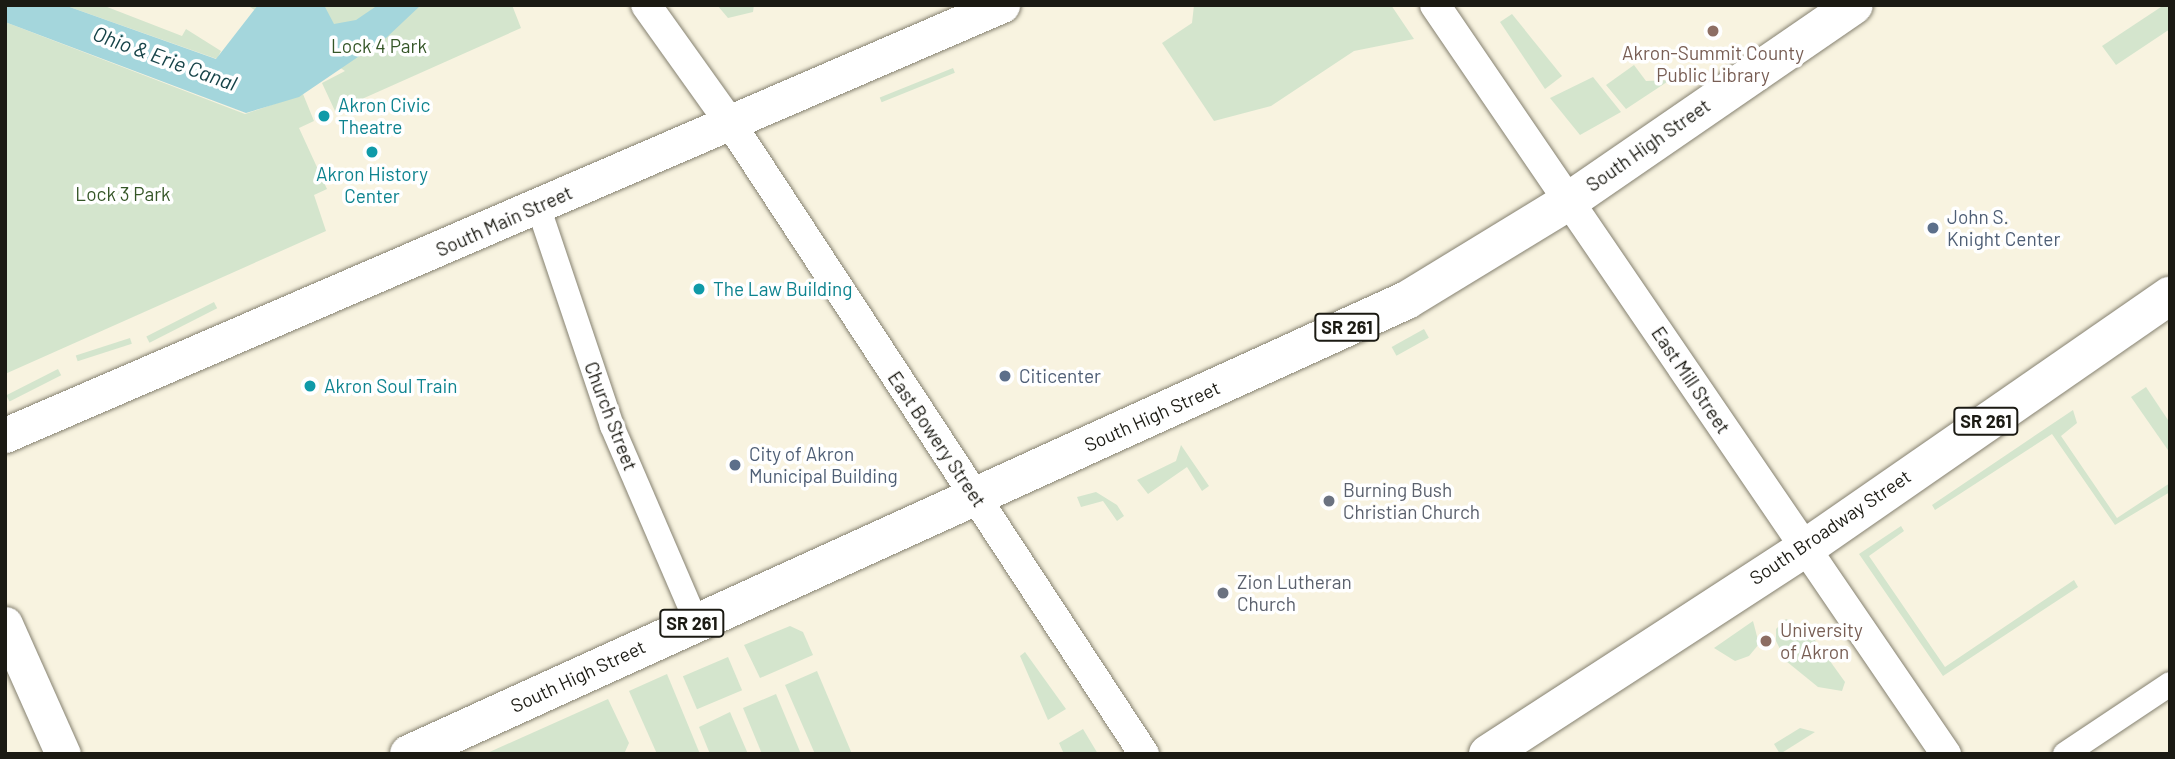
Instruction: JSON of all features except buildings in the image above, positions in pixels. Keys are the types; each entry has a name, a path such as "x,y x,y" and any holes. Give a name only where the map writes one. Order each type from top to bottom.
{"main road":[{"name":"South Main Street","path":"5,435 1002,5"},
{"name":"South High Street","path":"409,754 696,621 1407,300 1566,203 1854,5"},
{"name":"South Broadway Street","path":"1488,754 1804,549 2170,296"},
{"path":"5,624 63,754"}],"street":[{"name":"East Bowery Street","path":"646,5 731,124 1144,754"},
{"name":"East Mill Street","path":"1435,5 1566,203 1946,754"},
{"name":"Church Street","path":"538,206 612,426 696,621"},
{"path":"2065,754 2170,684"}],"green space":[{"path":"64,5 102,5 182,36 186,29 221,51 217,59"},
{"name":"Lock 4 Park","path":"247,5 512,5 521,28 335,111 322,83 345,71"},
{"path":"717,5 754,5 753,12 728,18"},
{"path":"1194,5 1391,5 1414,39 1354,51 1271,106 1214,121 1162,43 1192,23"},
{"path":"2164,5 2170,5 2170,29 2116,65 2102,46"},
{"path":"1512,14 1562,76 1545,89 1500,22"},
{"name":"Lock 3 Park","path":"5,22 245,114 303,94 314,121 299,128 327,189 314,195 326,231 5,374"},
{"path":"1634,65 1646,81 1670,80 1626,109 1606,85"},
{"path":"953,68 955,73 882,102 880,98"},
{"path":"1593,77 1621,112 1580,135 1550,98"},
{"path":"214,302 217,308 149,343 146,337"},
{"path":"1424,329 1429,338 1396,356 1392,347"},
{"path":"130,338 132,344 78,361 76,356"},
{"path":"58,369 61,375 9,402 6,395"},
{"path":"2146,387 2170,423 2170,453 2131,397"},
{"path":"2073,410 2077,423 2061,436 2117,518 2170,483 2170,492 2115,525 2052,434 1935,510 1932,505"},
{"path":"1181,445 1209,486 1202,491 1187,467 1148,494 1137,480 1176,461"},
{"path":"1096,492 1117,505 1124,516 1117,521 1103,501 1081,507 1077,497"},
{"path":"1901,526 1904,531 1869,556 1945,667 2074,580 2078,587 1943,676 1859,554"},
{"path":"1786,619 1807,629 1845,682 1842,691 1818,687 1786,661 1776,641 1776,629"},
{"path":"1753,621 1759,644 1749,656 1735,661 1714,648"},
{"path":"790,626 803,632 813,655 760,678 744,645"},
{"path":"1025,652 1066,709 1048,720 1020,656"},
{"path":"728,657 742,690 697,709 683,676"},
{"path":"817,671 852,754 815,754 785,685"},
{"path":"667,674 700,754 657,754 629,691"},
{"path":"776,694 801,754 762,754 743,708"},
{"path":"608,699 629,743 624,754 485,754"},
{"path":"730,712 748,754 710,754 699,727"},
{"path":"1800,728 1815,732 1780,754 1774,744"},
{"path":"1083,729 1098,754 1064,754 1059,743"}],"water":[{"name":"Ohio & Erie Canal","path":"5,5 64,5 216,59 258,5 324,5 334,24 356,20 378,5 421,5 386,38 299,97 246,113 5,22"}],"place":[{"name":"Akron-Summit County Public Library","path":"1713,31"},
{"name":"Akron Civic Theatre","path":"324,116"},
{"name":"Akron History Center","path":"372,152"},
{"name":"John S. Knight Center","path":"1933,228"},
{"name":"The Law Building","path":"699,289"},
{"name":"Citicenter","path":"1005,376"},
{"name":"Akron Soul Train","path":"310,386"},
{"name":"City of Akron Municipal Building","path":"735,465"},
{"name":"Burning Bush Christian Church","path":"1329,501"},
{"name":"Zion Lutheran Church","path":"1223,593"},
{"name":"University of Akron","path":"1766,641"}]}
